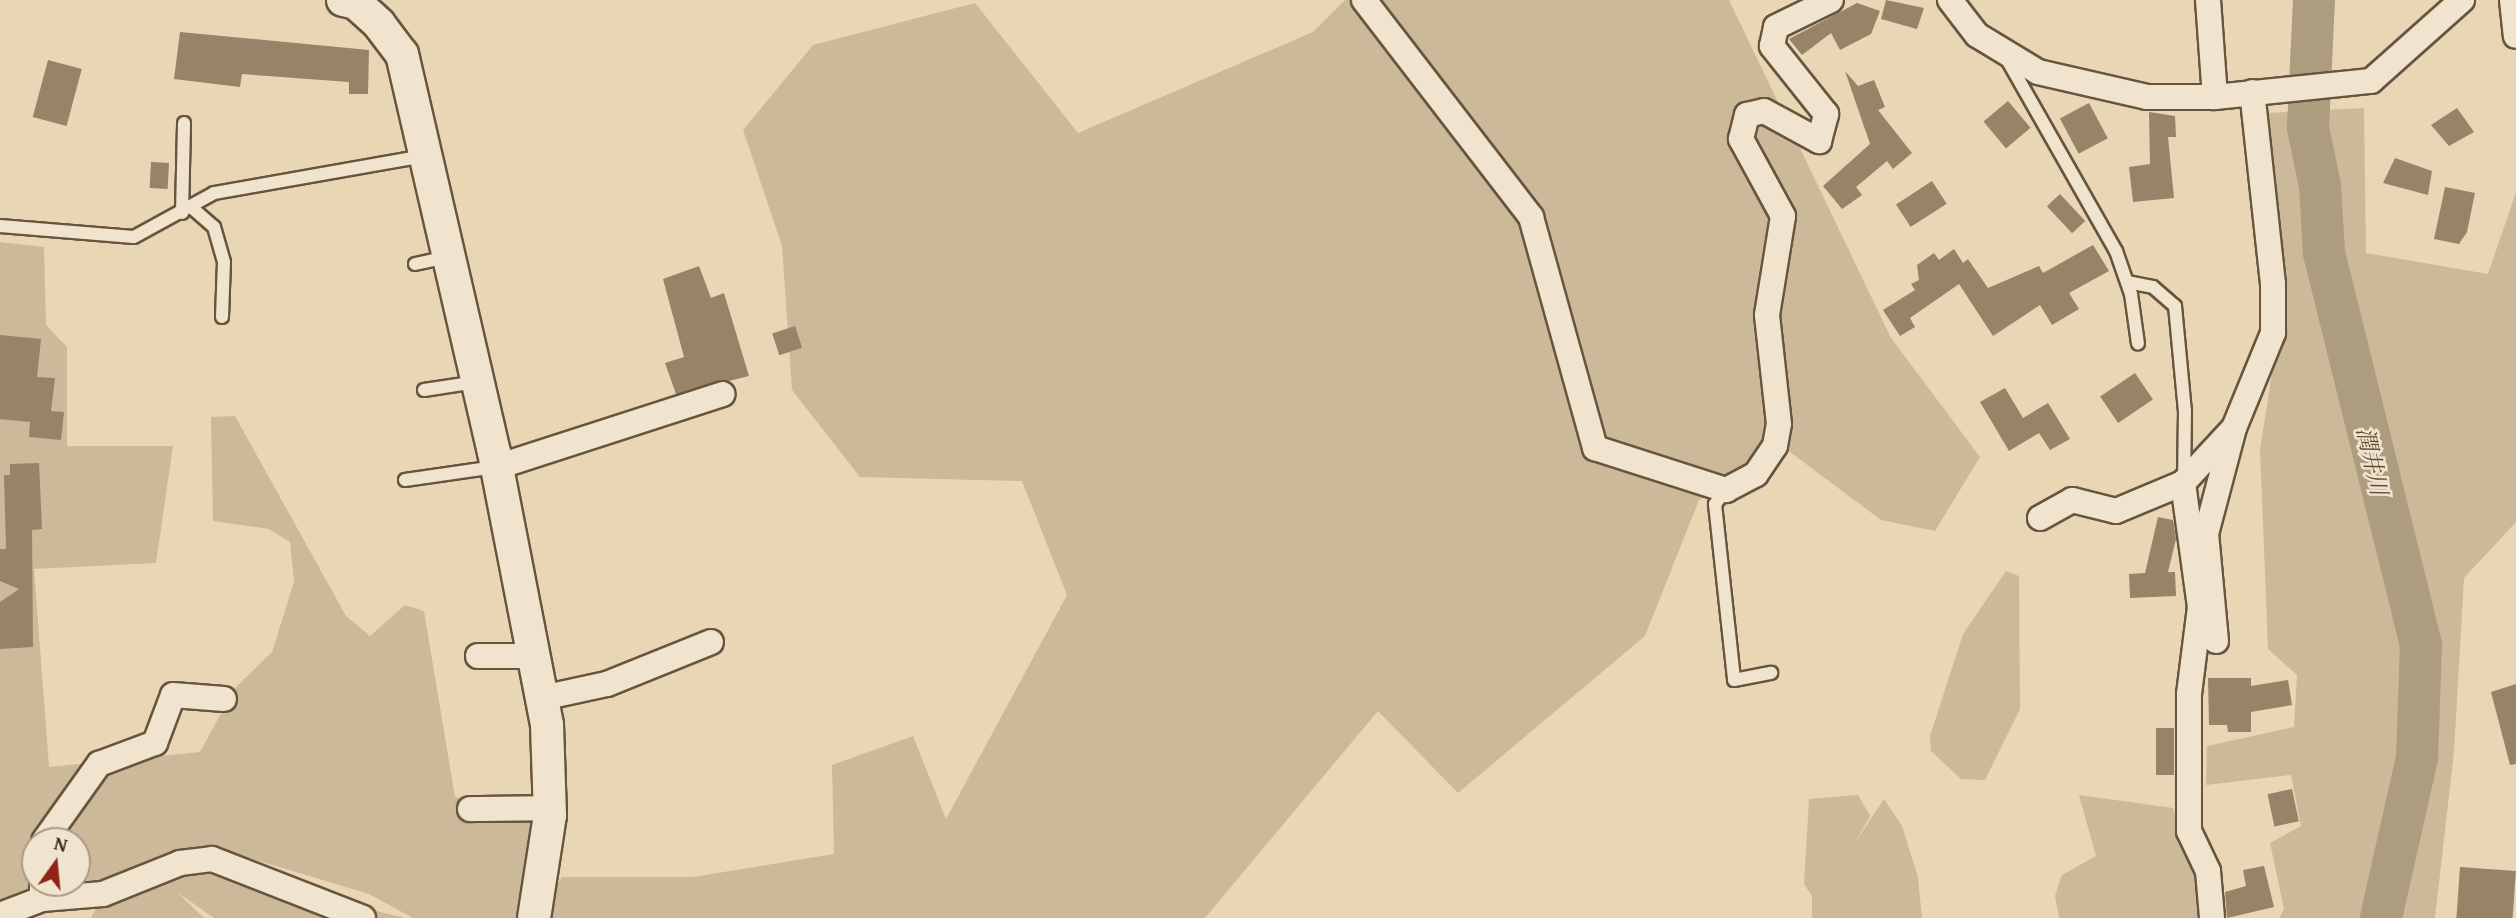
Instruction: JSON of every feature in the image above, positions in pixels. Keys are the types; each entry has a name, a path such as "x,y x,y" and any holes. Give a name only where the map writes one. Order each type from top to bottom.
{"street":[{"path":"343,0 356,3 379,24 402,54 496,467 542,698 550,808 534,918"},
{"path":"1364,0 1531,217 1595,448 1726,490 1756,474 1775,446 1779,424 1767,315 1783,216 1741,139 1748,115 1764,111 1819,141 1826,114 1772,46 1776,27 1831,0"},
{"path":"1950,0 1977,35 2007,57 2038,72 2147,97 2215,97 2371,81 2462,0"},
{"path":"2208,0 2215,97"},
{"path":"2512,0 2516,36"},
{"path":"2216,641 2206,534 2234,428 2273,333 2252,92"},
{"path":"496,467 723,394"},
{"path":"2040,518 2071,500 2116,511 2183,483 2234,428"},
{"path":"2183,483 2200,607 2189,694 2189,831 2208,871 2212,918"},
{"path":"542,698 607,684 711,642"},
{"path":"478,656 535,656"},
{"path":"54,827 99,764 155,743 173,695 224,699"},
{"path":"470,809 550,808"},
{"path":"91,893 103,894 180,863 212,859 363,918"},
{"path":"0,915 32,897"}],"lane":[{"path":"2007,57 2116,251 2127,282 2138,344"},
{"path":"184,122 186,210"},
{"path":"0,226 134,237 215,193 424,156"},
{"path":"186,210 214,227 224,262 222,317"},
{"path":"415,264 448,257"},
{"path":"2127,282 2153,287 2175,306 2185,411 2183,483"},
{"path":"424,390 477,383"},
{"path":"405,480 496,467"},
{"path":"1726,490 1715,504 1734,680 1772,674"}],"shaded area":[{"path":"1345,0 1729,0 1891,338 1980,457 1935,531 1881,520 1786,449 1699,500 1645,636 1458,793 1378,711 1205,918 538,918 562,877 693,877 834,854 832,765 913,736 946,819 1067,595 1022,481 860,477 792,390 782,246 743,130 813,45 975,3 1078,133 1313,32"},
{"path":"2364,108 2366,253 2488,274 2516,192 2516,522 2464,578 2454,752 2435,918 2279,918 2284,909 2270,843 2301,826 2291,775 2206,785 2207,746 2294,727 2297,675 2268,649 2260,450 2287,277 2267,113"},
{"path":"0,242 44,247 46,325 67,347 67,446 173,446 156,563 34,569 49,767 200,752 235,688 272,652 294,582 290,542 269,529 213,521 211,417 235,416 346,616 370,636 405,605 424,611 455,797 539,815 534,918 413,918 369,894 229,852 184,864 405,918 214,918 177,892 204,918 91,918 103,895 0,918"},
{"path":"2006,571 2019,576 2020,709 1985,780 1961,779 1931,751 1930,736 1963,634"},
{"path":"1858,795 1870,816 1855,843 1884,799 1902,826 1918,877 1922,918 1812,918 1812,896 1804,884 1809,799"},
{"path":"2079,795 2173,808 2199,893 2198,918 2059,918 2055,896 2062,875 2096,856"}],"building":[{"path":"1886,0 1924,8 1917,29 1881,19"},
{"path":"1857,3 1880,11 1871,34 1840,50 1831,33 1802,55 1789,39"},
{"path":"180,32 369,50 368,94 349,94 349,82 242,74 240,87 174,79"},
{"path":"48,60 82,69 67,126 33,117"},
{"path":"1845,71 1858,86 1874,80 1885,107 1878,110 1912,153 1893,169 1887,161 1856,187 1862,195 1842,209 1823,186 1870,144"},
{"path":"2008,101 2030,128 2006,148 1983,122"},
{"path":"2089,103 2108,138 2079,154 2060,118"},
{"path":"2457,108 2474,132 2449,146 2431,125"},
{"path":"2149,112 2175,116 2176,137 2168,137 2174,198 2133,202 2129,167 2150,164"},
{"path":"2395,158 2432,171 2428,195 2383,183"},
{"path":"151,162 169,163 168,189 150,188"},
{"path":"1932,181 1947,204 1911,227 1896,204"},
{"path":"2445,187 2475,193 2467,232 2459,244 2434,239"},
{"path":"2060,194 2085,221 2072,233 2047,206"},
{"path":"2093,245 2109,271 2069,293 2079,309 2052,325 2040,305 1993,336 1959,284 1910,318 1915,327 1900,336 1883,310 1915,290 1911,284 1919,280 1917,265 1934,253 1939,260 1954,249 1963,263 1968,259 1988,288 2039,266 2043,273"},
{"path":"699,266 711,298 724,293 749,376 676,394 665,363 684,357 663,279"},
{"path":"795,326 802,348 779,355 772,333"},
{"path":"0,335 41,339 37,377 55,378 51,411 64,412 61,440 29,437 30,422 0,419"},
{"path":"2135,373 2153,400 2118,423 2100,396"},
{"path":"2005,388 2023,418 2048,403 2070,439 2050,450 2039,433 2009,451 1980,402"},
{"path":"39,463 42,529 32,530 33,647 0,649 0,602 19,589 0,581 0,549 6,549 4,475 10,475 10,464"},
{"path":"2158,517 2173,520 2176,539 2168,572 2175,572 2176,596 2130,598 2129,574 2145,573"},
{"path":"2208,678 2251,678 2251,686 2288,680 2292,705 2251,712 2251,732 2228,732 2227,725 2209,725"},
{"path":"2516,684 2516,764 2510,765 2491,692"},
{"path":"2156,728 2174,728 2174,775 2156,775"},
{"path":"2292,789 2299,821 2274,826 2268,794"},
{"path":"2264,866 2274,907 2227,918 2225,892 2246,886 2243,870"},
{"path":"2460,867 2516,871 2513,918 2456,918"}],"waterway":[{"name":"潤井川","path":"2314,0 2308,128 2320,186 2324,253 2421,645 2417,758 2381,918"}]}
